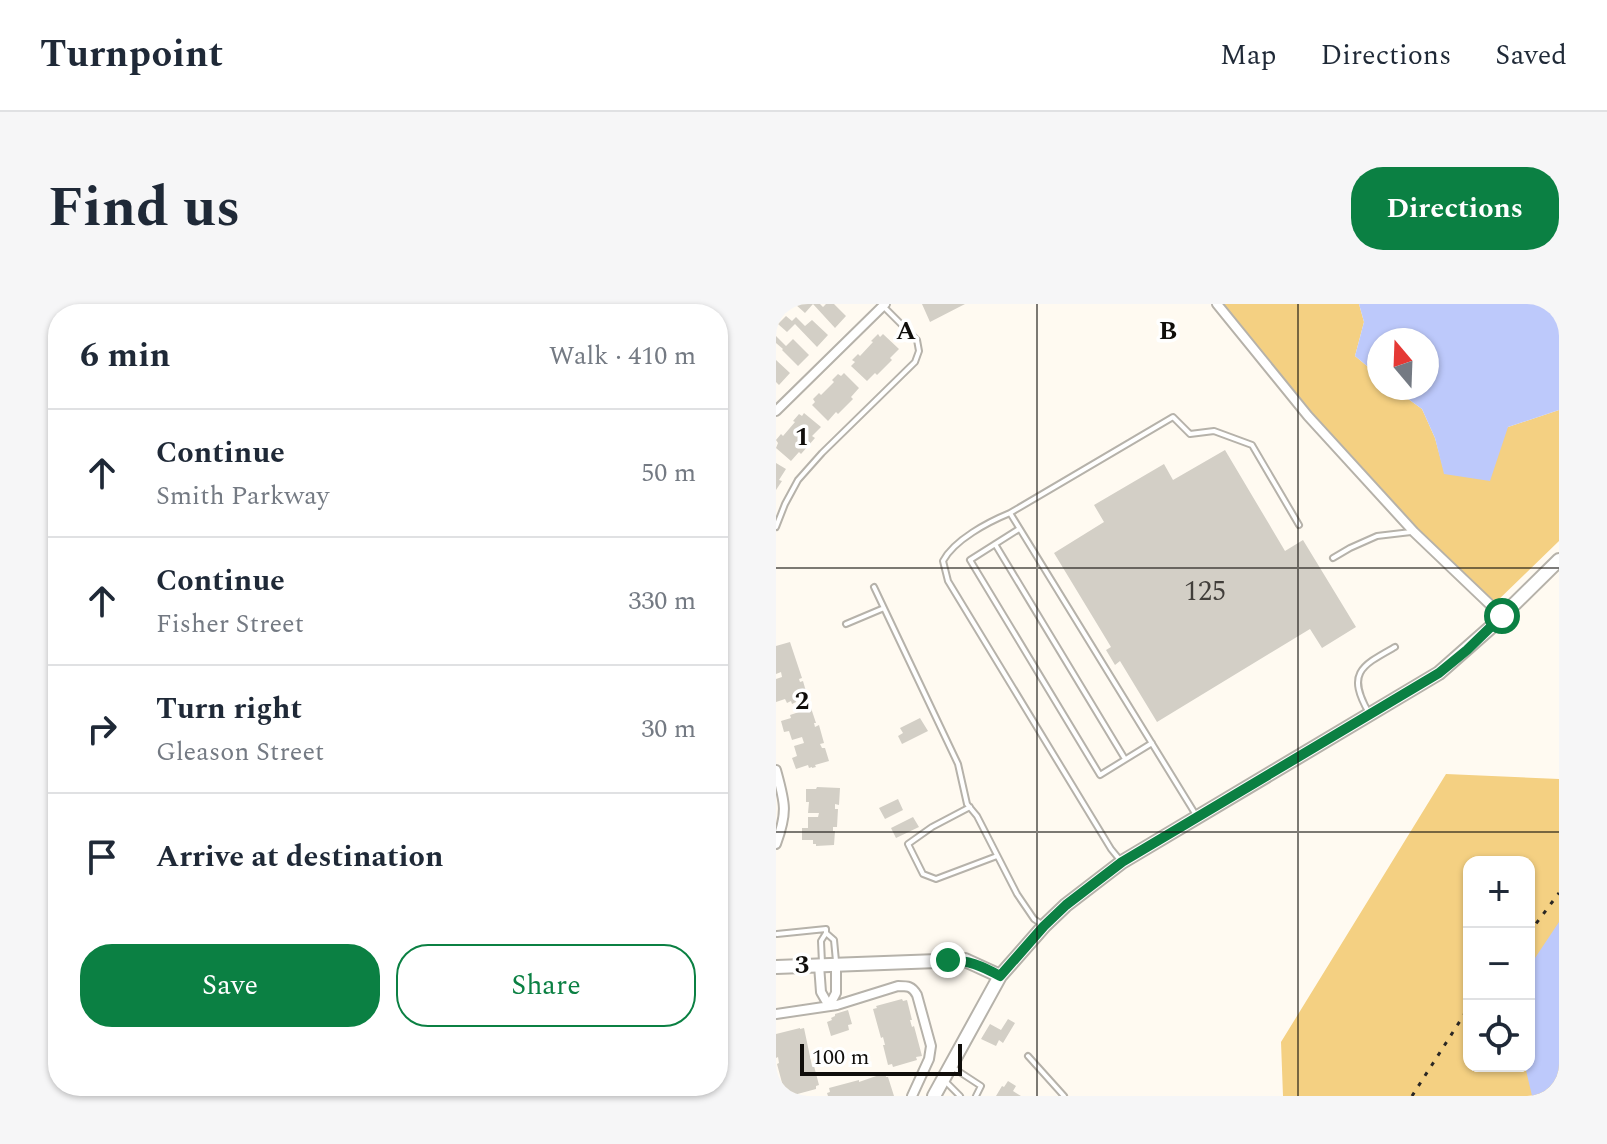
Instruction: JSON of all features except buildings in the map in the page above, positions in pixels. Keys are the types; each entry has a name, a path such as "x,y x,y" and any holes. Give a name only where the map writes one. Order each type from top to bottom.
{"street":[{"path":"1217,304 1308,416 1414,532 1502,616"},
{"path":"776,411 884,305"},
{"path":"934,1096 1000,976 1066,905 1122,862 1439,673 1557,568"},
{"path":"776,770 784,822 776,844"},
{"path":"776,967 965,960 1000,976"},
{"path":"829,1006 836,993 836,964"},
{"path":"820,965 821,992 829,1006"},
{"path":"776,1014 829,1006 898,986 913,988 931,1046 929,1059 912,1096"}],"lane":[{"path":"776,527 798,480 915,362 919,351 917,340 884,305"},
{"path":"1122,862 1111,849 948,581 943,561 949,550 993,520 1173,417 1190,434 1214,431 1252,445 1299,525"},
{"path":"1010,513 1198,817"},
{"path":"1019,529 970,560 1100,775 1152,743"},
{"path":"1333,558 1377,536 1414,532"},
{"path":"995,544 1125,759"},
{"path":"874,587 958,764 967,804 977,816 1021,901 1034,919 1044,926"},
{"path":"846,624 884,608"},
{"path":"1370,715 1359,696 1359,676 1371,660 1395,647"},
{"path":"970,807 908,844 923,874 936,879 997,856"},
{"path":"777,934 826,929 834,940 836,964"},
{"path":"820,965 821,941 826,933"},
{"path":"1028,1056 1064,1096"},
{"path":"950,1066 981,1086 976,1096"},
{"path":"943,1079 960,1096"}],"shaded area":[{"path":"1218,304 1359,304 1364,322 1355,356 1367,366 1367,400 1410,400 1422,409 1435,438 1444,471 1508,427 1559,410 1559,541 1492,606 1414,532"},
{"path":"1446,774 1559,779 1559,1096 1283,1096 1281,1042"}],"water":[{"path":"1359,304 1559,304 1559,410 1508,427 1490,481 1444,474 1435,438 1422,409 1410,400 1439,400 1439,328 1367,328 1367,366 1355,356 1364,322"},
{"path":"1559,922 1559,1096 1532,1096 1526,1072 1535,1072 1535,958"}],"railway":[{"path":"1533,928 1559,893"},
{"path":"1412,1096 1463,1016"}],"route":[{"path":"948,960 965,960 1000,976 1066,905 1122,862 1439,673 1502,616"}]}
